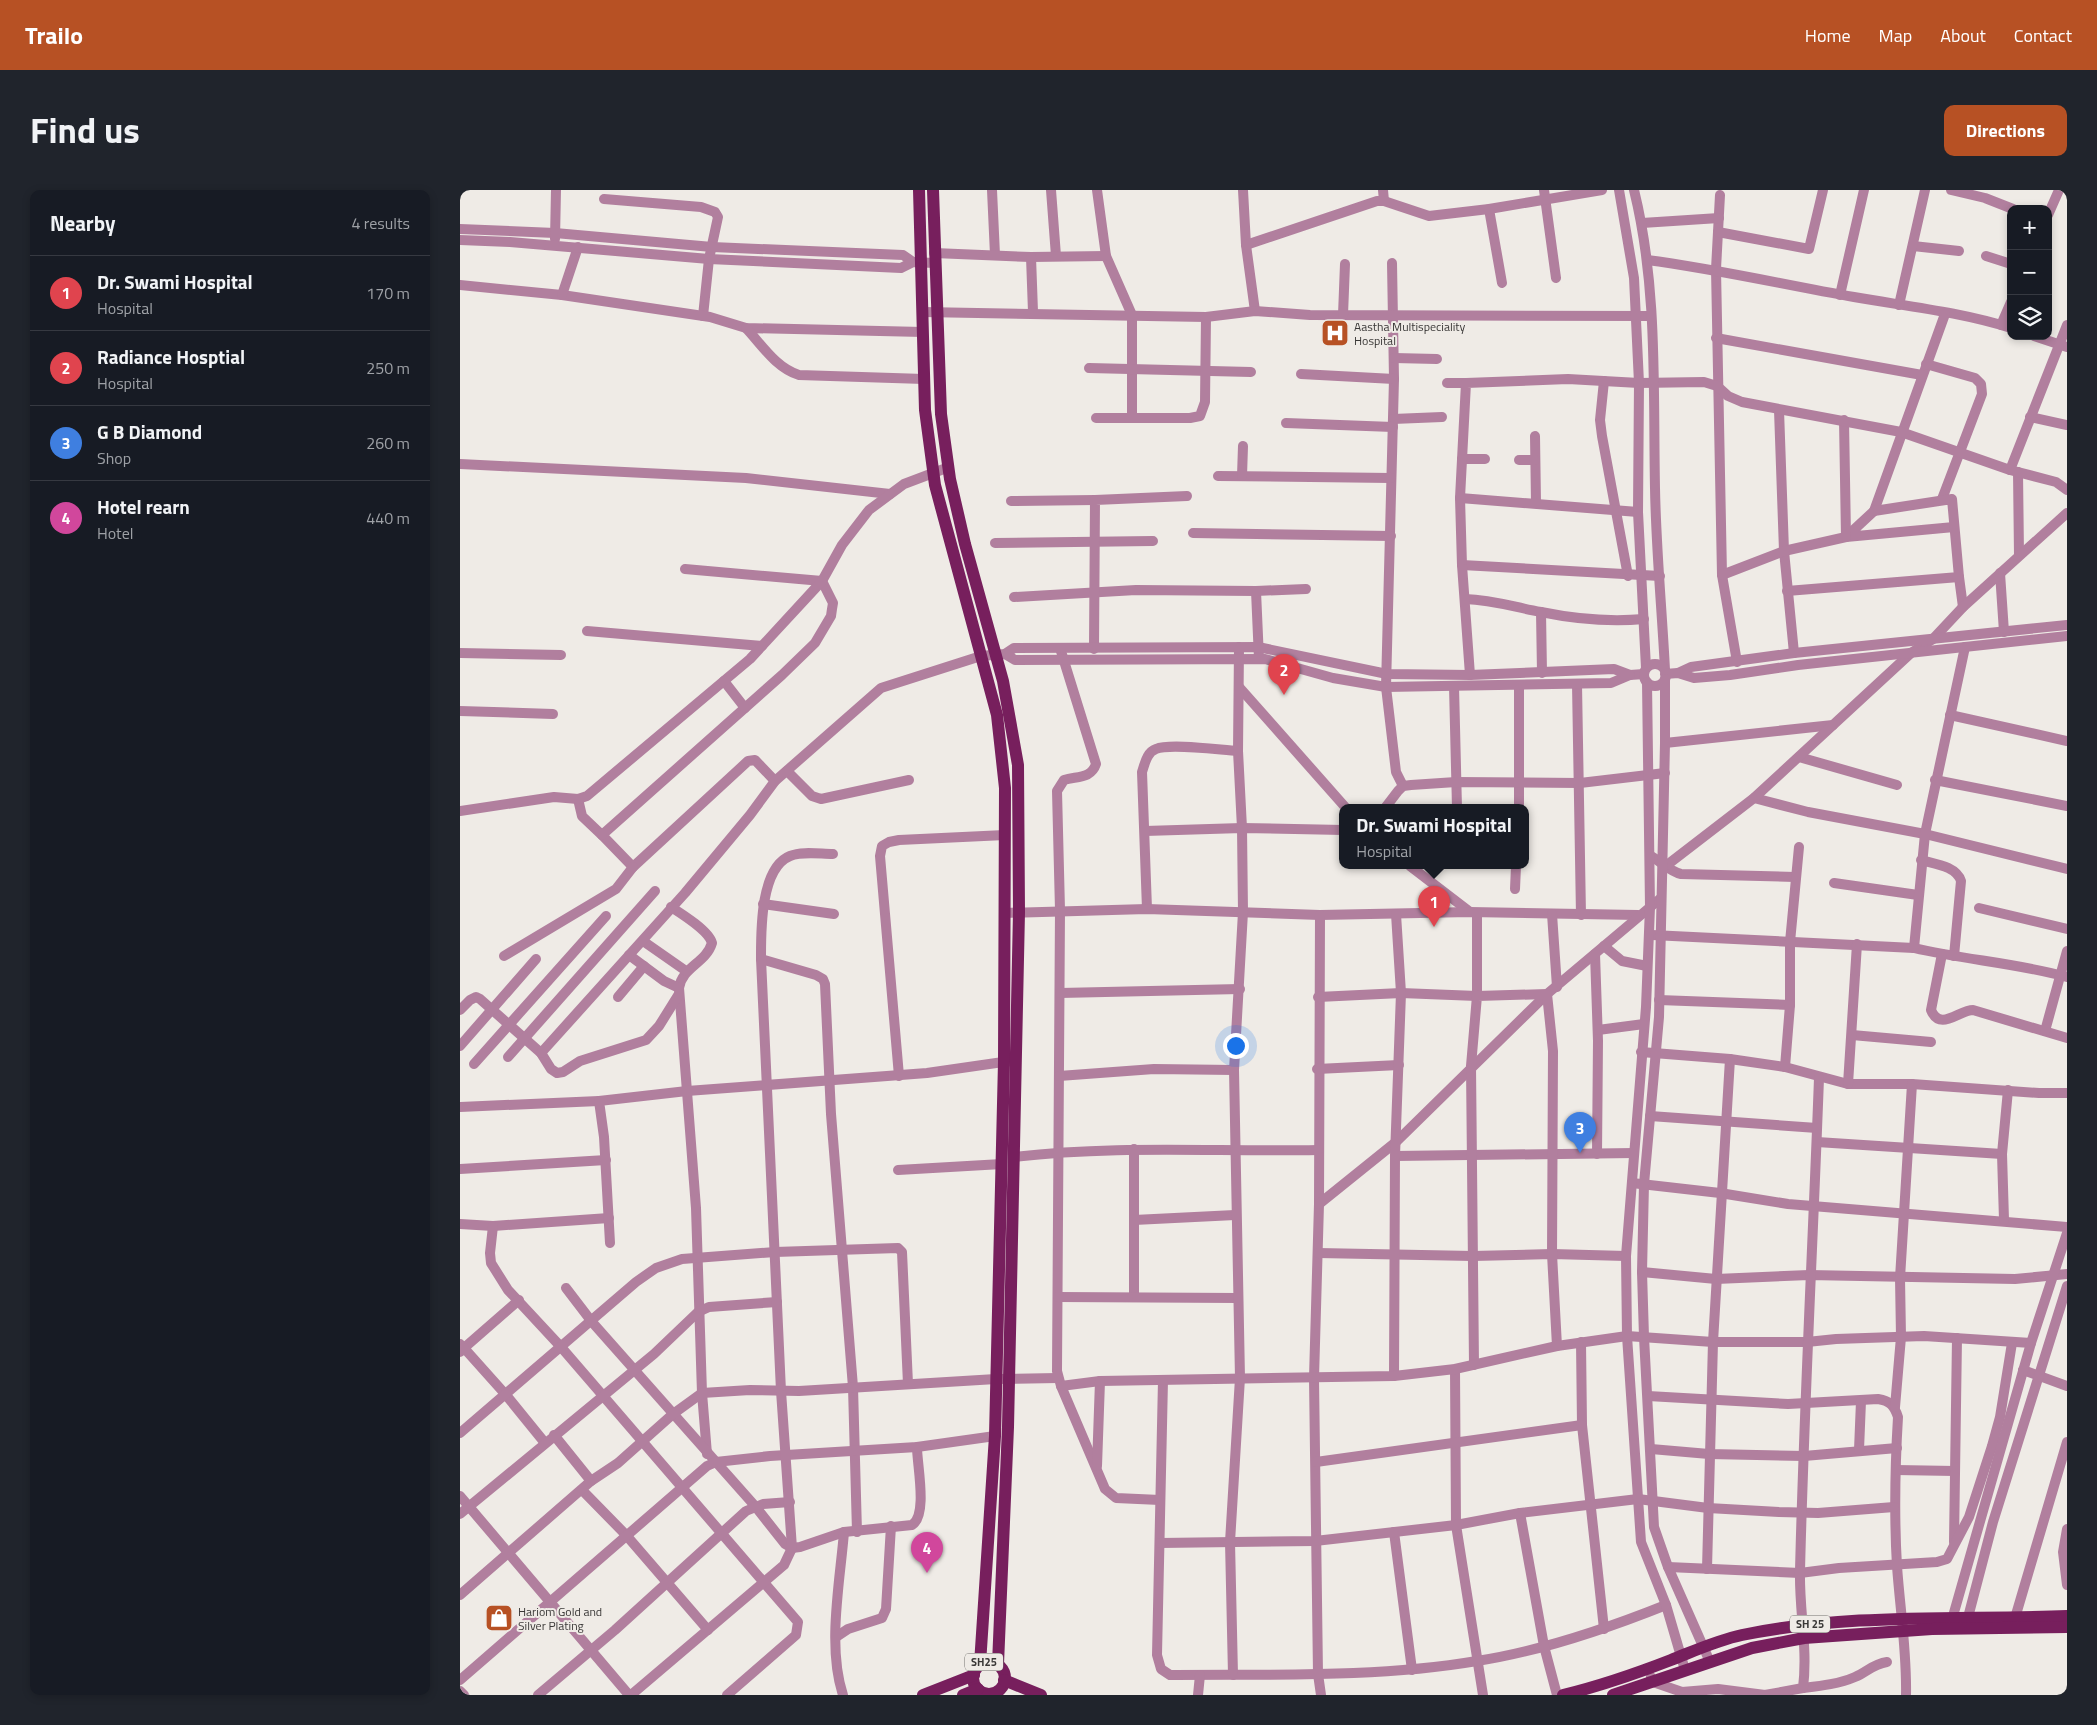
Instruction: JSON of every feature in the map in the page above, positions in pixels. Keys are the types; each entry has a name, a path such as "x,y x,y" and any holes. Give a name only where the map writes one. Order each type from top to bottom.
{"main road":[{"path":"917,190 926,260 929,312 950,473 965,544 1001,655 1003,681 1018,765 1019,912 1002,1164 1002,1378 998,1664"},
{"path":"926,260 933,190"},
{"path":"929,312 923,332 924,379 925,410 934,479 997,716 1005,788 1004,913 1014,1157 1002,1378 995,1436 980,1664"},
{"name":"SH 25","path":"1563,1695 1612,1682 1704,1647 1739,1636 1804,1625 1902,1626 2067,1616"},
{"path":"1966,1623 2067,1627"},
{"path":"1613,1695 1752,1648 1804,1638 1902,1626"},
{"name":"SH25","path":"923,1695 974,1676 980,1664 991,1662 998,1664 1003,1669 1002,1689 987,1694 978,1689 974,1676"},
{"path":"963,1695 978,1689"},
{"path":"1002,1689 1041,1695"}],"street":[{"path":"554,245 556,190"},
{"path":"992,190 995,255"},
{"path":"1051,190 1056,256"},
{"path":"1098,190 1106,256 1132,315 1132,418"},
{"path":"1243,190 1246,245 1255,311"},
{"path":"1383,190 1384,201"},
{"path":"1246,245 1298,230 1370,203 1384,201 1429,216 1489,209 1545,194 1602,190"},
{"path":"1619,190 1634,278 1636,316 1638,512 1644,620 1651,856 1644,1024 1626,1256 1627,1336 1641,1542 1666,1604 1685,1670"},
{"path":"1634,190 1642,223 1647,260 1654,383 1655,490 1665,674 1665,864 1656,1052 1644,1184 1642,1272 1644,1337 1655,1532 1668,1567 1710,1662"},
{"path":"1718,232 1809,249 1823,190"},
{"path":"1840,295 1864,190"},
{"path":"1899,305 1926,190"},
{"path":"1951,190 1985,198 2007,207"},
{"path":"2052,206 2059,190"},
{"path":"1545,194 1556,278"},
{"path":"1720,195 1716,269 1716,338 1722,575 1737,662"},
{"path":"604,199 710,208 715,212 718,217 709,259 703,316"},
{"path":"1489,209 1502,283"},
{"path":"1642,223 1718,218"},
{"path":"460,228 555,233 712,247 903,256 926,260"},
{"path":"460,240 554,245 709,259 900,268 926,260 995,255 1031,257 1106,256"},
{"path":"1913,246 1959,251"},
{"path":"562,295 578,247"},
{"path":"1986,256 2007,263"},
{"path":"1031,257 1033,312"},
{"path":"1647,260 1716,269 2006,327"},
{"path":"1392,263 1395,315 1386,687 1396,772 1403,786"},
{"path":"1343,315 1345,264"},
{"path":"460,285 562,295 703,316 746,328 923,332"},
{"path":"929,312 1033,312 1206,317 1255,311 1310,315 1650,316"},
{"path":"1846,537 1874,511 1945,314"},
{"path":"1096,418 1200,416 1205,402 1206,317"},
{"path":"2018,555 2014,471 2030,418 2063,346 2067,325"},
{"path":"746,328 787,372 799,375 924,379"},
{"path":"1716,338 1922,375"},
{"path":"2046,340 2063,346"},
{"path":"1394,358 1437,359"},
{"path":"1926,364 1975,378 1981,384 1982,394 1942,499"},
{"path":"1089,368 1251,372"},
{"path":"1301,374 1394,379"},
{"path":"1447,383 1568,379 1638,383 1704,382 1717,386 1734,400 1901,432 1960,450 2014,471 2066,486"},
{"path":"1604,381 1600,420 1628,576"},
{"path":"1466,382 1460,498 1462,565 1470,675"},
{"path":"1779,410 1784,551 1794,653"},
{"path":"1286,423 1393,423 1442,417"},
{"path":"2030,418 2067,425"},
{"path":"1844,420 1846,537"},
{"path":"1535,436 1536,503"},
{"path":"1242,476 1243,446"},
{"path":"1462,459 1485,459"},
{"path":"1518,460 1535,460"},
{"path":"460,464 746,478 890,494"},
{"path":"460,810 554,797 578,799 587,796 724,681 762,646 822,581 842,545 869,510 904,484 934,479 950,473"},
{"path":"1218,476 1391,478"},
{"path":"1011,501 1187,496"},
{"path":"1460,498 1638,512"},
{"path":"1874,511 1947,498 1954,502 1954,527 1963,607"},
{"path":"1094,648 1095,500"},
{"path":"1665,864 1754,798 1911,653 1933,639 1963,607 2018,555 2067,513"},
{"path":"1722,575 1784,551 1846,537 1954,527"},
{"path":"1193,533 1391,536"},
{"path":"995,543 1153,541"},
{"path":"1462,565 1628,576 1660,576"},
{"path":"685,569 822,581"},
{"path":"2000,573 2004,632"},
{"path":"1787,591 1959,577"},
{"path":"602,835 782,675 821,636 832,609 832,603 822,581"},
{"path":"1014,597 1136,590 1256,591 1306,589"},
{"path":"1256,591 1258,659"},
{"path":"1465,599 1500,602 1541,612 1605,621 1644,620"},
{"path":"1541,612 1542,673"},
{"path":"1665,674 1678,673 1691,667 1794,653 2067,625"},
{"path":"586,631 762,646"},
{"path":"1678,673 1694,678 1721,676 2067,636"},
{"path":"1232,1674 1230,1542 1240,1378 1235,1215 1234,1070 1244,912 1238,751 1239,647"},
{"path":"1001,655 1014,648 1258,647 1387,674 1470,675 1614,670 1630,675 1646,675 1657,686 1665,674"},
{"path":"1914,948 1921,860 1935,780 1965,647"},
{"path":"1060,648 1096,764 1094,771 1088,775 1064,780 1057,790 1060,910 1059,1382 1105,1489 1116,1498 1160,1500"},
{"path":"460,653 561,655"},
{"path":"541,1052 629,956 744,823 775,781 881,688 981,656 1001,655 1015,660 1258,659 1278,661 1358,684 1386,687 1577,684 1616,682 1630,675"},
{"path":"1646,675 1656,664 1665,674"},
{"path":"724,681 745,708"},
{"path":"1577,684 1581,915"},
{"path":"1519,685 1519,804"},
{"path":"1454,686 1457,804"},
{"path":"1239,687 1342,804"},
{"path":"460,710 553,714"},
{"path":"1950,715 2067,741"},
{"path":"1665,743 1833,725"},
{"path":"1147,909 1142,772 1146,758 1154,749 1168,747 1238,751"},
{"path":"1799,757 1897,785"},
{"path":"504,956 616,889 633,867 744,765 758,762 775,781"},
{"path":"787,770 812,796 821,799 909,780"},
{"path":"1388,804 1403,786 1456,782 1580,783 1665,773"},
{"path":"1935,780 2067,806"},
{"path":"1754,798 1808,812 1926,834 2067,869"},
{"path":"578,799 582,816 633,867"},
{"path":"1145,831 1242,828 1339,830"},
{"path":"899,1076 880,856 882,846 889,842 900,840 1005,835"},
{"path":"1785,1067 1790,1005 1790,942 1799,847"},
{"path":"460,1496 630,1695 784,1565 792,1548 787,1455 781,1391 761,959 763,904 775,872 784,860 798,854 833,854"},
{"path":"1651,856 1674,872 1682,874 1795,877"},
{"path":"1921,860 1959,874 1954,956"},
{"path":"1414,869 1474,912"},
{"path":"1515,889 1516,869"},
{"path":"1834,883 1918,894"},
{"path":"508,1057 655,891"},
{"path":"1319,1204 1396,1142 1471,1066 1547,994 1638,916 1662,898"},
{"path":"763,904 834,914"},
{"path":"460,1010 476,998 492,1009 541,1052 551,1069 557,1073 563,1072 580,1062 646,1040 654,1034 679,991 686,971 696,963 712,943 711,939 700,928 672,906"},
{"path":"1979,908 2067,930"},
{"path":"1004,913 1147,909 1320,915 1474,912 1638,916"},
{"path":"1474,912 1477,996 1471,1066 1474,1365"},
{"path":"1394,1376 1395,1156 1401,993 1396,914"},
{"path":"1552,914 1557,987"},
{"path":"1320,915 1318,997 1319,1204 1314,1378 1315,1541 1318,1674 1321,1695"},
{"path":"474,1064 606,916"},
{"path":"1649,934 1914,948 2000,962 2064,976"},
{"path":"642,941 686,971"},
{"path":"1848,1084 1857,944"},
{"path":"1604,946 1622,961 1647,966"},
{"path":"2045,1031 2064,976 2067,951"},
{"path":"1595,954 1598,1030 1597,1154"},
{"path":"1942,954 1932,1002 1933,1016 1945,1020 1951,1019 1965,1011 1974,1010 2067,1038"},
{"path":"629,956 679,991"},
{"path":"460,1046 536,959"},
{"path":"761,959 816,975 823,979 825,984 830,1081 853,1387 857,1532"},
{"path":"618,998 644,966"},
{"path":"1060,993 1240,990"},
{"path":"679,991 696,1208 698,1312 707,1454"},
{"path":"1318,997 1401,993 1477,996 1547,994"},
{"path":"1547,994 1553,1050 1552,1254 1557,1346"},
{"path":"1659,1000 1790,1005"},
{"path":"1598,1030 1644,1024"},
{"path":"1852,1035 1931,1042"},
{"path":"1641,1052 1730,1059 1785,1067 1819,1078 1848,1084 1912,1084 2008,1090 2039,1094 2067,1093"},
{"path":"1706,1569 1710,1399 1720,1193 1730,1059"},
{"path":"460,1107 599,1101 687,1091 767,1087 899,1076 1010,1061"},
{"path":"1318,1068 1399,1064"},
{"path":"1059,1076 1154,1069 1234,1070"},
{"path":"1808,1692 1800,1573 1803,1513 1804,1403 1819,1078"},
{"path":"1906,1695 1906,1658 1897,1565 1894,1507 1898,1417 1895,1407 1901,1337 1900,1278 1912,1084"},
{"path":"2004,1220 2002,1154 2008,1090"},
{"path":"599,1101 606,1160 610,1243"},
{"path":"1650,1116 1726,1123 1817,1128"},
{"path":"1816,1142 2002,1154"},
{"path":"1014,1157 1058,1152 1134,1149 1235,1152 1318,1150"},
{"path":"1134,1149 1134,1296"},
{"path":"1395,1156 1553,1152 1634,1153"},
{"path":"460,1168 606,1160"},
{"path":"898,1170 1002,1164"},
{"path":"1632,1183 1812,1206 2004,1220 2067,1227"},
{"path":"1134,1220 1235,1215"},
{"path":"460,1224 492,1226 609,1218"},
{"path":"492,1226 491,1263 508,1290 561,1347 601,1396 643,1441 798,1622 796,1635 727,1695"},
{"path":"1950,1623 2031,1343 2067,1233"},
{"path":"460,1433 592,1322 636,1282 656,1268 682,1258 775,1252 898,1248 902,1252 908,1384"},
{"path":"1318,1253 1626,1256"},
{"path":"1642,1272 1716,1279 1810,1276 2015,1279 2067,1274"},
{"path":"1966,1623 1993,1522 2067,1286"},
{"path":"566,1288 592,1322 716,1462 784,1544 792,1548 844,1532 912,1525 919,1518 921,1509 917,1447"},
{"path":"1058,1297 1238,1298"},
{"path":"519,1300 461,1348 506,1395 545,1443"},
{"path":"460,1514 635,1369 698,1312 709,1307 777,1302"},
{"path":"460,1595 591,1481 618,1463 673,1414 702,1393 750,1390 781,1391 1002,1378 1059,1382 1394,1376 1455,1369 1557,1346 1627,1336 1713,1342 1807,1342 1901,1337 1957,1338 2031,1343"},
{"path":"1954,1543 1957,1338"},
{"path":"1581,1342 1582,1425 1589,1504 1604,1629"},
{"path":"1668,1567 1800,1573 1848,1567 1942,1561 1947,1558 1969,1518 1992,1446 2000,1417 2012,1343"},
{"path":"1455,1369 1456,1525 1483,1695"},
{"path":"2023,1370 2067,1386"},
{"path":"1096,1469 1100,1380"},
{"path":"1162,1380 1157,1655 1161,1669 1170,1675 1318,1674 1412,1670 1479,1661 1544,1646 1604,1629 1666,1604"},
{"path":"1648,1396 1804,1403 1888,1401 1895,1407"},
{"path":"1860,1450 1861,1401"},
{"path":"1316,1462 1582,1425"},
{"path":"554,1435 591,1481"},
{"path":"460,1680 707,1466 716,1462 787,1455 917,1447 995,1436"},
{"path":"2015,1618 2064,1465 2067,1442"},
{"path":"1651,1449 1709,1454 1804,1456 1896,1448"},
{"path":"1896,1470 1956,1470"},
{"path":"582,1490 626,1535 665,1583 708,1630"},
{"path":"1160,1543 1315,1541 1456,1525 1520,1513 1638,1499 1708,1508 1803,1513 1894,1507"},
{"path":"538,1695 754,1506 790,1502"},
{"path":"1520,1513 1544,1646 1557,1695"},
{"path":"836,1637 848,1629 882,1618 886,1609 892,1526"},
{"path":"2067,1529 2063,1552 2067,1585"},
{"path":"843,1695 838,1668 836,1637 844,1532"},
{"path":"1394,1532 1412,1670"},
{"path":"1648,1669 1654,1682 1682,1693 1718,1688 1765,1695 1808,1692 1846,1680 1861,1674 1874,1665 1887,1662"},
{"path":"1198,1695 1200,1675"},
{"path":"460,1691 464,1695"}],"place":[{"name":"Aastha Multispeciality Hospital","path":"1335,333"},
{"name":"Radiance Hosptial","path":"1284,695"},
{"name":"Dr. Swami Hospital","path":"1434,927"},
{"name":"G B Diamond","path":"1580,1153"},
{"name":"Hotel rearn","path":"927,1573"},
{"name":"Hariom Gold and Silver Plating","path":"499,1618"}]}
